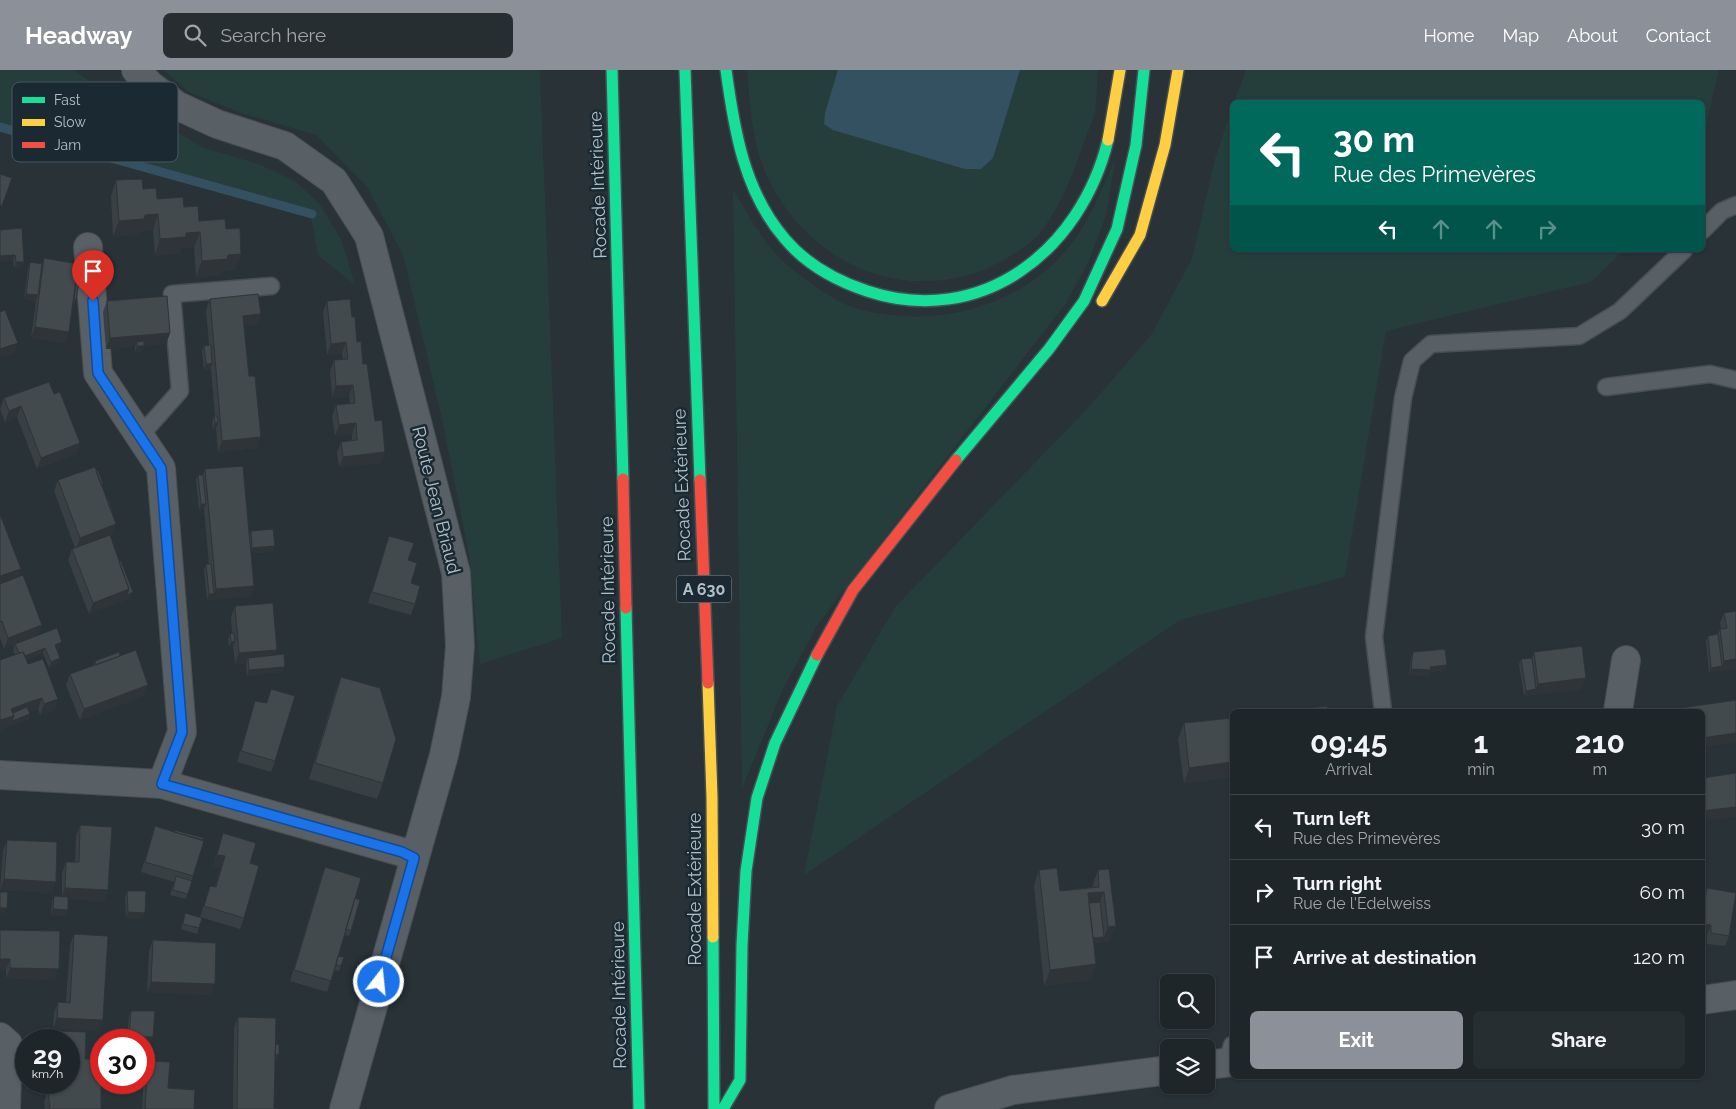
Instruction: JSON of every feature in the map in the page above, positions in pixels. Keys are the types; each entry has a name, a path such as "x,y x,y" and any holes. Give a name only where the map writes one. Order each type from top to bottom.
{"highway":[{"path":"604,70 616,184"},
{"name":"Rocade Intérieure","path":"612,70 639,1109"},
{"name":"Rocade Extérieure","path":"685,70 712,797 714,1109"},
{"path":"726,70 736,135 750,183 769,218 794,250 832,277 873,294 909,302 953,299 988,290 1047,250 1075,218 1095,180 1108,140 1120,70"},
{"path":"723,1109 740,1080 742,945 746,871 757,798 776,743 825,636 853,590 923,500 1050,349 1084,301 1117,229 1136,145 1144,70"},
{"path":"1093,314 1140,235 1165,145 1178,70"},
{"path":"1011,395 1060,355"}],"street":[{"name":"Route Jean Briaud","path":"136,70 147,82"},
{"name":"Route Jean Briaud","path":"178,106 217,124 285,146 334,181 369,236 456,573 460,646 456,697 444,755 344,1109"},
{"path":"88,247 98,373 161,468 182,732 162,784"},
{"path":"1618,709 1626,660"},
{"path":"0,775 162,784 402,852 414,858"},
{"path":"1705,1000 1736,995"},
{"path":"0,1037 8,1044 6,1109"},
{"path":"949,1109 1013,1090 1160,1071"}],"lane":[{"path":"1705,228 1722,211 1736,205"},
{"path":"1383,709 1374,637 1403,398 1412,361 1431,344 1579,336 1620,311 1682,252"},
{"path":"140,436 180,392 172,294 271,286"},
{"path":"1606,387 1710,374 1736,380"}],"green space":[{"path":"0,70 74,70 91,82 12,82 12,135 0,132"},
{"path":"164,70 540,70 562,638 480,664 469,555 442,419 403,255 367,187 316,135 241,113 187,91"},
{"path":"747,70 1098,70 1096,107 1092,122 1062,197 1050,219 1038,235 1015,253 981,271 949,279 917,281 887,277 858,268 831,253 807,233 786,209 763,168 755,140"},
{"path":"1246,70 1719,70 1705,130 1705,100 1235,100"},
{"path":"1230,114 1230,252 1622,252 1591,282 1386,331 1345,577 1180,620 804,875 837,706 896,606 1087,409 1151,335 1192,259 1215,159"},
{"path":"178,133 204,148 259,164 296,182 319,203 341,239 355,285 318,255 311,218 108,162 178,162"},
{"path":"1116,157 1106,215 1089,261 1066,303 818,624 782,691 742,789 733,189 758,231 773,251 798,273 832,297 858,309 885,314 940,315 967,310 993,302 1017,290 1040,275 1061,256 1086,222"}],"water":[{"path":"838,70 1020,70 993,158 981,169 965,169 833,130 824,124 825,113"}],"building":[{"path":"0,174 12,178 2,206 0,205"},
{"path":"142,179 143,189 156,188 157,199 183,197 184,207 198,206 199,221 225,219 226,229 240,228 241,254 228,255 227,259 202,261 200,232 186,233 186,237 160,239 158,214 145,215 144,219 119,221 116,180"},
{"path":"22,228 24,262 16,262 15,255 0,256 0,230"},
{"path":"44,258 78,264 69,332 35,327"},
{"path":"30,262 42,264 38,295 26,294"},
{"path":"78,269 81,270 76,300 74,300"},
{"path":"258,294 261,314 243,316 249,376 255,376 261,437 222,441 210,299"},
{"path":"167,296 170,333 110,338 107,301"},
{"path":"350,299 352,317 355,317 357,342 361,341 363,364 367,364 375,421 382,420 385,452 343,457 341,442 357,440 356,423 339,425 336,405 355,403 353,385 336,386 334,360 348,359 346,342 331,344 327,301"},
{"path":"5,310 18,343 0,349 0,312"},
{"path":"144,341 144,346 137,346 137,342"},
{"path":"211,345 212,364 206,364 204,346"},
{"path":"49,382 54,394 60,392 80,443 41,458 21,406 9,411 4,398"},
{"path":"214,416 217,416 218,423 215,423"},
{"path":"243,466 254,586 216,589 205,469"},
{"path":"95,467 116,524 80,538 58,480"},
{"path":"98,470 103,484 101,485 96,471"},
{"path":"198,475 203,475 206,504 201,504"},
{"path":"107,499 113,512 112,513"},
{"path":"0,514 21,569 0,576"},
{"path":"273,529 275,546 252,548 251,531"},
{"path":"110,535 129,589 93,603 72,549"},
{"path":"389,536 414,543 408,560 417,563 411,583 420,586 415,604 372,592"},
{"path":"121,561 133,592 127,595 129,589 119,562"},
{"path":"206,564 211,564 214,594 209,594"},
{"path":"23,575 42,625 8,638 2,621 0,622 0,584"},
{"path":"273,603 277,650 239,653 235,606"},
{"path":"1736,611 1736,659 1724,661 1720,629 1727,628 1724,613"},
{"path":"57,628 62,642 55,645 60,658 51,662 45,648 25,656 23,652 19,653 15,644"},
{"path":"234,633 235,641 231,642 230,634"},
{"path":"1718,634 1722,666 1711,668 1708,636"},
{"path":"1582,646 1586,678 1538,684 1534,652"},
{"path":"1445,649 1447,665 1430,667 1431,670 1411,669 1413,652"},
{"path":"136,650 148,685 84,709 70,674"},
{"path":"23,652 28,664 43,659 58,699 44,704 42,698 29,702 11,709 14,716 0,720 0,660"},
{"path":"119,652 120,656 96,665 95,661"},
{"path":"284,654 285,667 249,670 248,658"},
{"path":"1532,658 1536,689 1526,691 1521,659"},
{"path":"341,677 380,688 396,739 383,783 315,763"},
{"path":"271,689 295,696 275,761 241,751 255,701 267,703"},
{"path":"1736,700 1736,733 1705,738 1705,709 1673,709"},
{"path":"1327,706 1328,709 1301,709"},
{"path":"27,707 30,714 12,721 13,713"},
{"path":"1230,718 1230,762 1189,768 1184,723"},
{"path":"1736,773 1736,807 1705,811 1705,778"},
{"path":"80,825 112,827 108,890 65,888 66,862 79,862"},
{"path":"155,826 204,841 193,876 145,862"},
{"path":"174,830 204,838 203,840 174,832"},
{"path":"223,833 256,843 250,863 259,866 244,918 204,906 210,886 216,887 225,856 217,855"},
{"path":"7,840 57,842 56,882 4,879"},
{"path":"325,867 361,878 331,981 294,970"},
{"path":"1057,868 1060,891 1099,887 1098,870 1109,869 1116,926 1108,927 1104,892 1088,893 1096,964 1050,970 1039,870"},
{"path":"176,876 192,881 188,894 173,890"},
{"path":"1707,888 1736,893 1729,936 1711,933 1711,925 1705,924"},
{"path":"127,891 146,891 145,913 128,912"},
{"path":"0,892 8,892 7,908 0,908"},
{"path":"54,896 68,897 68,910 53,909"},
{"path":"355,898 360,900 351,931 346,929"},
{"path":"1100,902 1104,937 1093,938 1089,903"},
{"path":"185,913 202,918 199,928 183,924"},
{"path":"0,930 60,931 59,969 10,968 10,959 0,959"},
{"path":"74,934 108,936 103,1020 57,1018 58,1002 70,1003"},
{"path":"153,940 216,943 215,984 151,982"},
{"path":"338,956 344,957 341,966 336,965"},
{"path":"131,1011 155,1011 154,1029 130,1029"},
{"path":"238,1017 276,1018 274,1109 237,1109"},
{"path":"80,1032 86,1032 85,1059 90,1059 90,1094 101,1094 101,1109 48,1109 50,1108 48,1094 80,1094"},
{"path":"276,1044 279,1045 279,1054 275,1055"},
{"path":"155,1061 170,1062 168,1088 195,1090 194,1109 145,1109 146,1094 155,1094"}],"waterway":[{"path":"0,127 12,130"},
{"path":"126,162 312,214"}],"traffic: fast":[{"path":"612,70 623,479"},
{"path":"685,70 700,480"},
{"path":"726,70 737,137 750,180 771,221 785,239 812,264 833,277 867,291 909,300 949,299 987,289 1020,271 1050,246 1075,215 1095,180 1108,140"},
{"path":"956,460 1049,349 1084,301 1117,229 1136,145 1144,70"},
{"path":"626,608 639,1109"},
{"path":"723,1109 740,1080 742,945 746,871 757,798 775,743 817,655"},
{"path":"713,937 714,1109"}],"traffic: slow":[{"path":"1108,140 1120,70"},
{"path":"1102,301 1140,235 1165,145 1178,70"},
{"path":"708,683 712,797 713,937"}],"traffic: jam":[{"path":"817,655 853,590 956,460"},
{"path":"623,479 626,608"},
{"path":"700,480 708,683"}],"route":[{"path":"93,301 98,373 161,468 182,732 162,784 402,852 414,858 379,982"}]}
